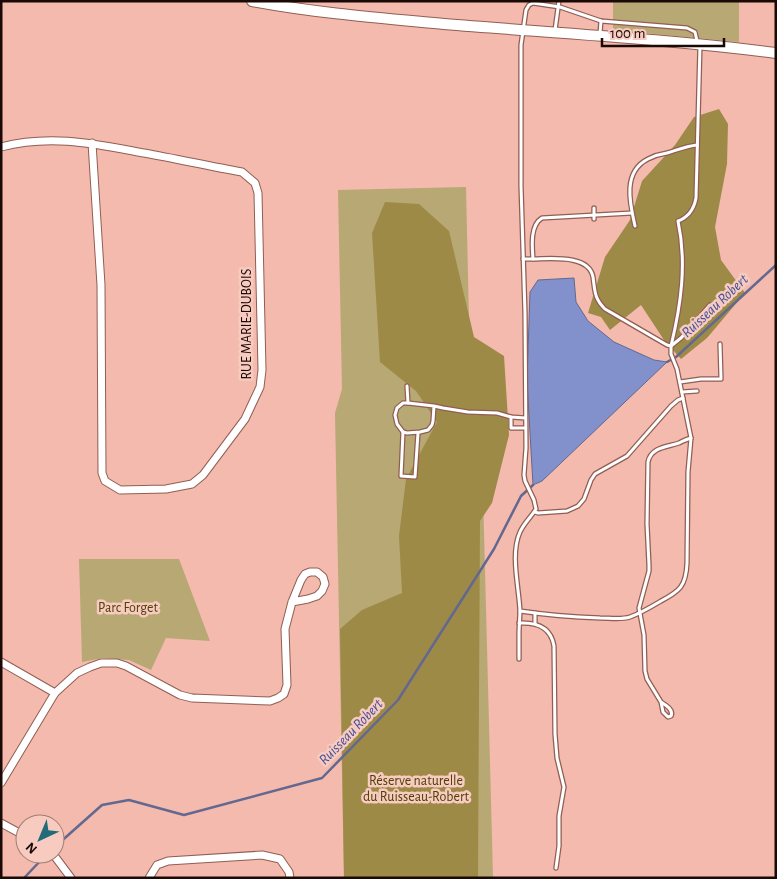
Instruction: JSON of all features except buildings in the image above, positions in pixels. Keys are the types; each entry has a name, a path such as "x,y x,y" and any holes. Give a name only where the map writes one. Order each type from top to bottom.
{"street":[{"path":"252,1 330,14 600,36 776,53"},
{"name":"RUE MARIE-DUBOIS","path":"1,147 18,142 58,140 92,143 242,172 254,183 258,194 262,370 260,387 245,419 203,475 192,484 166,489 120,490 105,480 102,473 101,285 92,143"},
{"path":"1,783 55,693 77,673 90,666 117,662 180,695 192,698 270,701 278,698 284,694 287,685 285,629 292,602 305,574 317,572 323,577 325,584 322,591 316,596 292,602"},
{"path":"1,662 55,693"},
{"path":"1,823 15,831"},
{"path":"149,878 157,865 168,861 262,855 280,859 289,872 290,878"},
{"path":"60,864 71,878"}],"lane":[{"path":"555,33 558,1"},
{"path":"519,659 520,611 516,562 517,543 523,527 536,509 524,475 525,313 521,186 521,46 526,10 531,4 558,7 601,21 690,28 696,33 699,45 696,198 695,205 689,214 678,221 683,270 681,294 671,346 671,354 680,382 691,438 688,472 686,578 676,592 639,613 624,618 551,615 520,611"},
{"path":"600,36 601,21"},
{"path":"636,226 630,197 631,180 638,166 647,159 657,155 697,145"},
{"path":"594,208 594,219"},
{"path":"533,259 534,229 535,224 540,219 545,217 632,213"},
{"path":"523,259 558,259 582,263 592,272 595,296 602,306 662,343 671,346"},
{"path":"671,346 681,338 710,305"},
{"path":"680,382 721,379 720,344"},
{"path":"407,386 408,402"},
{"path":"682,392 697,391"},
{"path":"534,512 561,512 578,506 584,499 595,474 627,456 671,406 683,398"},
{"path":"418,433 415,477 401,476 403,432 397,424 396,411 399,405 403,403 408,402 468,412 497,413 525,418"},
{"path":"403,432 418,433 428,430 432,425 434,406"},
{"path":"511,417 511,428 525,428"},
{"path":"661,702 671,710 671,716 668,717 665,714 661,702 645,675 644,635 639,613 640,602 649,571 647,524 649,457 657,450 691,438"},
{"path":"535,613 535,623"},
{"path":"519,623 535,623 543,627 550,634 553,641 556,749 564,787 559,816 560,846 556,868"}],"green space":[{"path":"613,1 739,1 739,42 613,30"},
{"path":"719,109 728,124 727,164 715,227 721,260 745,293 707,338 681,359 664,340 641,305 610,330 601,317 588,313 605,257 630,220 642,181 675,145 694,117"},
{"name":"Réserve naturelle du Ruisseau-Robert","path":"466,187 472,455 482,455 493,878 344,878 335,413 342,389 338,190"},
{"name":"Réserve naturelle du Ruisseau-Robert","path":"385,202 419,204 449,231 474,337 504,356 509,435 492,503 480,521 478,878 344,878 340,629 362,610 402,593 399,536 406,479 437,422 416,391 380,362 372,233"},
{"name":"Parc Forget","path":"79,559 179,559 210,641 166,638 151,670 129,660 103,658 82,662"}],"water":[{"path":"574,278 576,302 588,321 614,342 654,360 667,362 542,481 533,485 527,381 530,292 538,280"}],"waterway":[{"name":"Ruisseau Robert","path":"667,362 676,357 776,265"},
{"name":"Ruisseau Robert","path":"65,838 102,805 129,800 184,815 322,778 398,700 494,549 521,496 533,485"},
{"name":"Ruisseau Robert","path":"24,878 37,864"}]}
